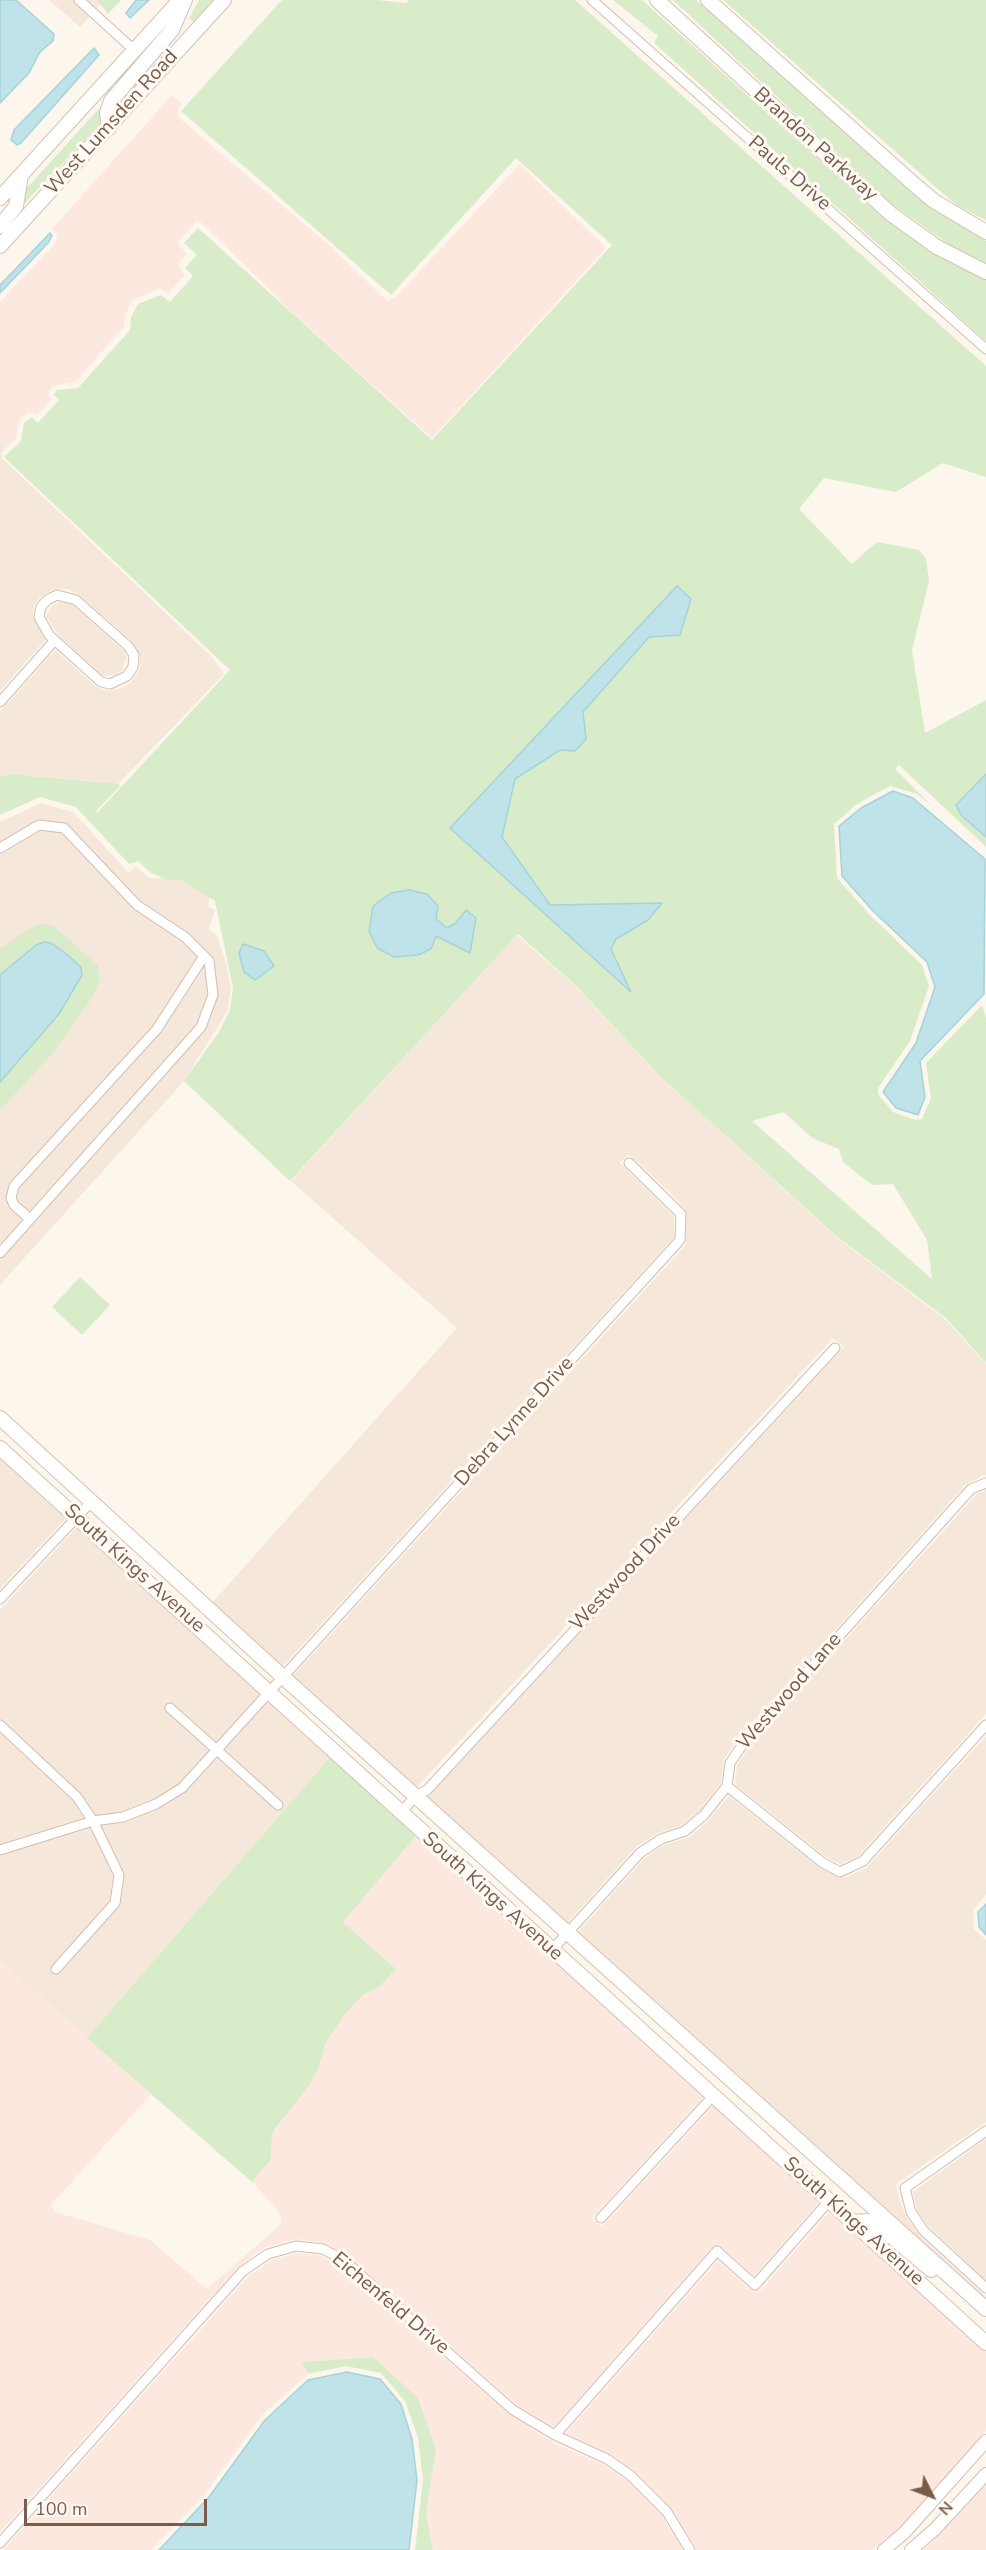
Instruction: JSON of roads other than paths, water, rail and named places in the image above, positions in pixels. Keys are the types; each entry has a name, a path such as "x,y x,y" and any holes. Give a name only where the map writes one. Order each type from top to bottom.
{"main road":[{"name":"West Lumsden Road","path":"0,198 180,0"},
{"path":"109,128 107,113 111,101 172,30 185,0"},
{"name":"West Lumsden Road","path":"0,246 224,0"},
{"name":"Brandon Parkway","path":"657,0 891,214 938,247 986,272"},
{"name":"Brandon Parkway","path":"708,0 916,186 934,201 986,232"},
{"path":"0,226 16,207 21,175"},
{"name":"South Kings Avenue","path":"0,1418 283,1677 986,2309"},
{"name":"South Kings Avenue","path":"0,1448 986,2343"},
{"path":"854,2222 868,2221 880,2227 916,2259 986,2309"}],"street":[{"name":"Pauls Drive","path":"592,0 986,349"},
{"path":"81,1 134,50"},
{"path":"57,595 68,596 76,600 128,646 134,655 133,667 127,676 119,681 110,684 101,682 54,641 39,616 41,607 47,600 57,595"},
{"path":"0,702 54,641"},
{"path":"0,848 39,825 64,828 137,905 185,937 209,961 213,995 201,1027 0,1253"},
{"path":"30,1219 14,1205 11,1198 14,1186 157,1029 204,956"},
{"name":"Debra Lynne Drive","path":"0,1850 93,1821 123,1817 156,1804 182,1788 680,1240 681,1214 629,1163"},
{"name":"Westwood Drive","path":"400,1813 416,1796 427,1790 835,1348"},
{"name":"Westwood Lane","path":"552,1950 640,1853 661,1839 685,1831 704,1815 727,1786 730,1763 745,1741 971,1489 986,1483"},
{"path":"0,1599 92,1501"},
{"path":"170,1708 278,1805"},
{"path":"0,1725 77,1797 93,1821 119,1875 115,1903 56,1969"},
{"path":"727,1786 823,1863 840,1872 863,1861 986,1725"},
{"path":"601,2218 713,2096"},
{"path":"986,2131 905,2188 911,2212 923,2230 986,2288"},
{"path":"555,2435 717,2251 755,2285 830,2201"},
{"name":"Eichenfeld Drive","path":"0,2542 243,2271 268,2254 296,2246 323,2249 345,2261 513,2410 555,2435 607,2459 630,2475 667,2512 690,2550"},
{"path":"884,2550 905,2532 986,2441"},
{"path":"911,2550 935,2529 986,2474"}],"water":[{"path":"0,0 16,0 54,34 53,41 40,52 29,73 0,103"},
{"path":"136,0 149,0 130,18 126,13"},
{"path":"94,48 99,55 21,143 17,145 11,140 14,130"},
{"path":"50,233 52,236 48,243 0,293 0,285"},
{"path":"677,586 691,599 680,635 649,637 583,712 586,739 575,751 560,750 515,779 502,837 550,905 662,903 648,920 616,939 611,949 631,992 450,828"},
{"path":"986,774 986,837 961,815 956,805"},
{"path":"893,791 913,798 985,859 984,994 920,1061 925,1097 918,1115 896,1108 883,1092 916,1043 935,987 927,962 873,911 842,876 839,826 861,808"},
{"path":"409,890 427,894 438,906 436,919 447,928 456,923 466,910 476,918 470,953 436,936 431,949 418,955 394,957 377,948 369,931 373,906 391,893"},
{"path":"44,942 51,943 64,952 81,967 82,975 59,1014 0,1082 0,975 36,945"},
{"path":"243,944 264,951 274,966 255,980 244,972 239,953"},
{"path":"986,1904 986,1935 979,1927 978,1912"},
{"path":"347,2372 380,2379 401,2404 412,2439 417,2480 409,2550 159,2550 209,2497 265,2420 308,2380"}]}
